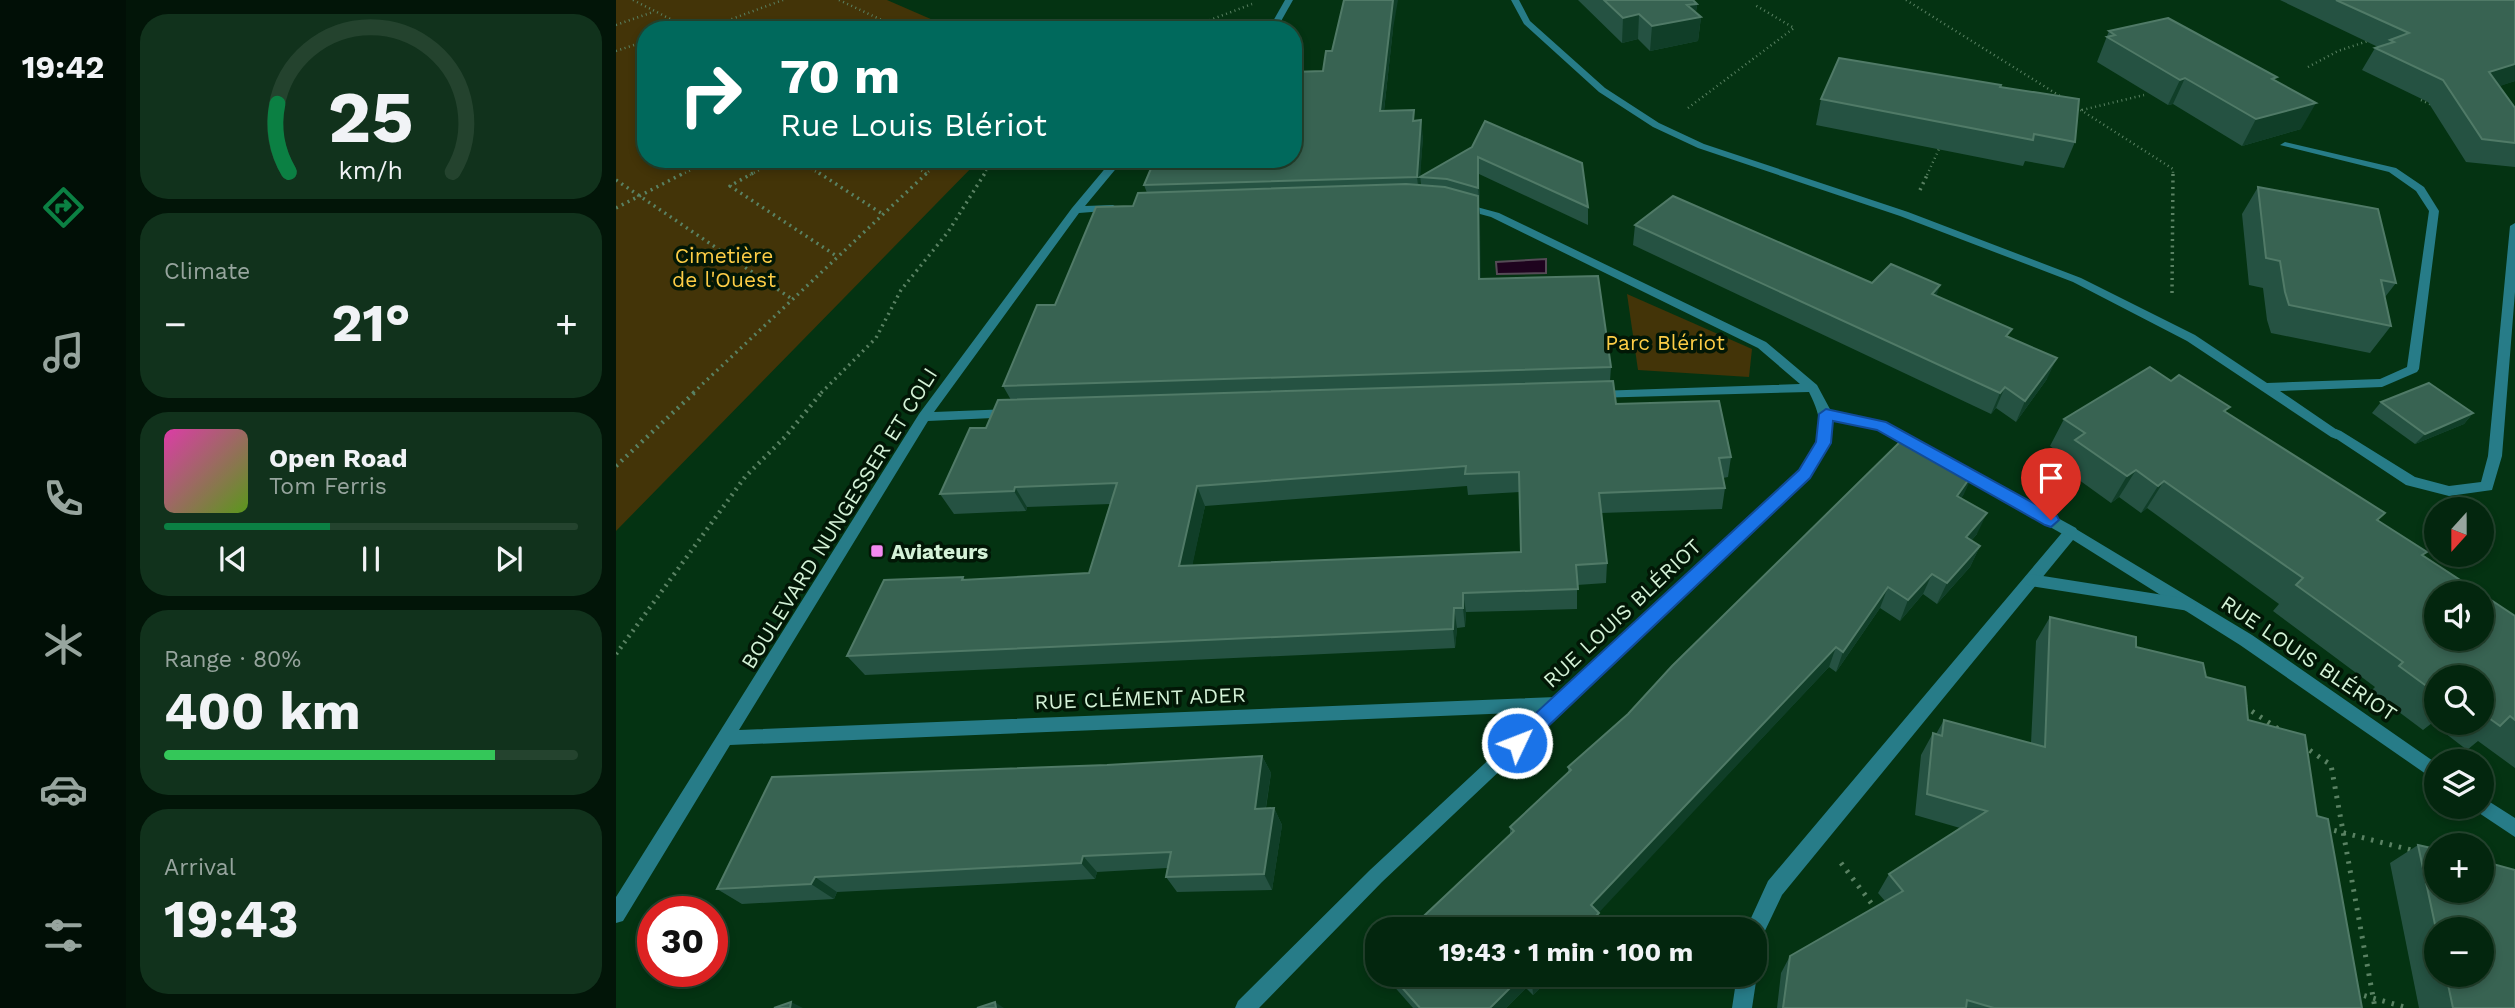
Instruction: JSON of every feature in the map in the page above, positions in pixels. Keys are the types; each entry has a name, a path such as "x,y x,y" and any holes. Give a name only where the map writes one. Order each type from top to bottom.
{"street":[{"path":"1277,21 1289,0"},
{"path":"1515,0 1527,22 1602,90 1656,125 1701,146 1904,214 2077,280 2172,327 2411,481 2449,491 2487,486 2495,456 2515,226"},
{"path":"2266,387 2382,383 2413,369 2434,211 2420,189 2392,170 2285,145"},
{"name":"BOULEVARD NUNGESSER ET COLI","path":"616,914 924,417 1076,209 1111,168"},
{"path":"1448,202 1495,215 1762,345 1813,388 1826,414"},
{"path":"1076,209 1132,208"},
{"path":"1578,396 1813,388"},
{"path":"924,417 1026,414"},
{"name":"RUE LOUIS BLÉRIOT","path":"1245,1008 1376,876 1805,474 1824,443 1826,414 1881,426 2071,532 2246,640 2424,765"},
{"path":"1761,917 1775,888 2071,532"},
{"name":"RUE LOUIS BLÉRIOT","path":"2031,580 2189,605"},
{"name":"RUE CLÉMENT ADER","path":"725,738 1558,704"},
{"path":"2494,813 2515,828"},
{"path":"1742,1008 1745,987"}],"path":[{"path":"633,0 673,21"},
{"path":"726,21 783,0"},
{"path":"839,0 884,21"},
{"path":"1906,0 2173,169 2172,327"},
{"path":"1206,21 1242,6 1261,2"},
{"path":"1656,125 1682,113 1794,28 1755,5"},
{"path":"616,25 654,12"},
{"path":"2308,67 2338,51 2374,39"},
{"path":"616,51 637,44"},
{"path":"2081,110 2144,95"},
{"path":"2421,100 2444,111"},
{"path":"1904,214 1926,181 1939,149"},
{"path":"616,208 696,168"},
{"path":"763,168 730,186 838,257"},
{"path":"810,168 884,215"},
{"path":"917,168 927,174"},
{"path":"616,466 933,168"},
{"path":"616,654 745,477 785,437 818,396 876,338 901,290 948,232 988,168"},
{"path":"616,180 792,300"},
{"path":"2235,700 2288,736"},
{"path":"2299,743 2331,765 2375,1008"},
{"path":"2316,825 2423,853"},
{"path":"1819,834 1885,921"},
{"path":"2347,991 2408,1008"}],"green space":[{"name":"Cimetière de l'Ouest","path":"616,0 887,0 935,21 637,21 637,168 971,168 616,531"},
{"name":"Parc Blériot","path":"1627,294 1752,349 1749,377 1638,370"}],"shaded area":[{"path":"1546,259 1546,273 1497,274 1496,262"}],"building":[{"path":"1344,0 1393,0 1380,111 1414,110 1413,121 1421,120 1417,177 1144,185 1151,168 1302,168 1302,72 1323,71 1326,51 1332,51"},
{"path":"1604,0 1693,0 1697,4 1687,5 1701,17 1652,26 1639,14 1623,18"},
{"path":"2336,0 2515,0 2515,64 2489,72 2515,108 2515,143 2482,139 2443,80 2375,48 2394,42 2390,40 2409,33"},
{"path":"2168,18 2277,77 2272,79 2316,103 2256,119 2185,78 2180,80 2107,37 2115,35 2109,31"},
{"path":"1839,58 2079,99 2075,142 2034,134 2033,140 1821,99"},
{"path":"1485,121 1582,163 1588,207 1478,157 1478,188 1447,179 1420,177 1472,147"},
{"path":"1406,184 1445,187 1478,196 1479,279 1598,276 1611,367 1003,386 1037,305 1055,305 1096,207 1133,206 1138,193"},
{"path":"2258,187 2378,209 2396,283 2381,280 2391,326 2289,305 2280,261 2266,258"},
{"path":"1673,196 1872,283 1891,264 1940,285 1932,294 2012,329 2006,336 2057,358 2025,401 2005,387 2000,393 1635,225"},
{"path":"2150,367 2171,381 2179,375 2230,407 2224,411 2385,513 2377,520 2424,550 2424,567 2440,567 2462,581 2424,581 2424,651 2494,651 2494,602 2515,616 2515,720 2510,716 2500,726 2494,722 2494,665 2424,665 2424,684 2399,666 2403,662 2296,585 2303,578 2164,481 2158,486 2136,470 2127,476 2075,440 2085,433 2064,419"},
{"path":"1613,381 1616,404 1719,401 1731,457 1719,458 1725,488 1599,493 1607,563 1576,565 1578,589 1463,593 1463,608 1454,608 1453,629 847,656 884,580 963,577 962,580 1089,573 1117,483 1015,487 1014,491 940,494 970,428 986,428 998,400","holes":["1466,466 1465,474 1519,472 1521,552 1179,566 1197,486"]},
{"path":"2429,383 2473,413 2425,434 2381,402"},
{"path":"1907,435 1974,472 1957,496 1987,513 1966,537 1980,546 1947,583 1932,574 1908,600 1888,587 1843,652 1836,647 1591,905 1599,913 1595,917 1423,917 1514,831 1510,827 1571,770 1568,767 1628,714 1672,666"},
{"path":"2050,617 2136,637 2136,647 2203,663 2206,677 2245,687 2248,720 2305,735 2317,816 2328,819 2362,1008 1994,1008 1967,1000 1966,1008 1783,1008 1790,956 1903,891 1889,874 1987,811 1927,794 1933,733 1942,736 1944,720 2045,747"},
{"path":"1262,756 1255,809 1274,808 1264,874 1166,877 1171,852 1083,856 1081,863 815,877 811,884 717,889 772,777 1107,765"},
{"path":"2418,845 2424,846 2424,873"},
{"path":"2494,864 2515,870 2515,1008 2453,1008 2449,987 2494,987 2494,917 2433,917 2430,903 2494,903"},
{"path":"1402,987 1511,987 1490,1008 1420,1008"},
{"path":"791,1002 790,1008 774,1008"},
{"path":"995,1002 996,1008 977,1008"}],"place":[{"name":"Aviateurs","path":"877,551"}],"route":[{"path":"1517,743 1805,474 1824,443 1826,414 1881,426 2051,520"}]}
